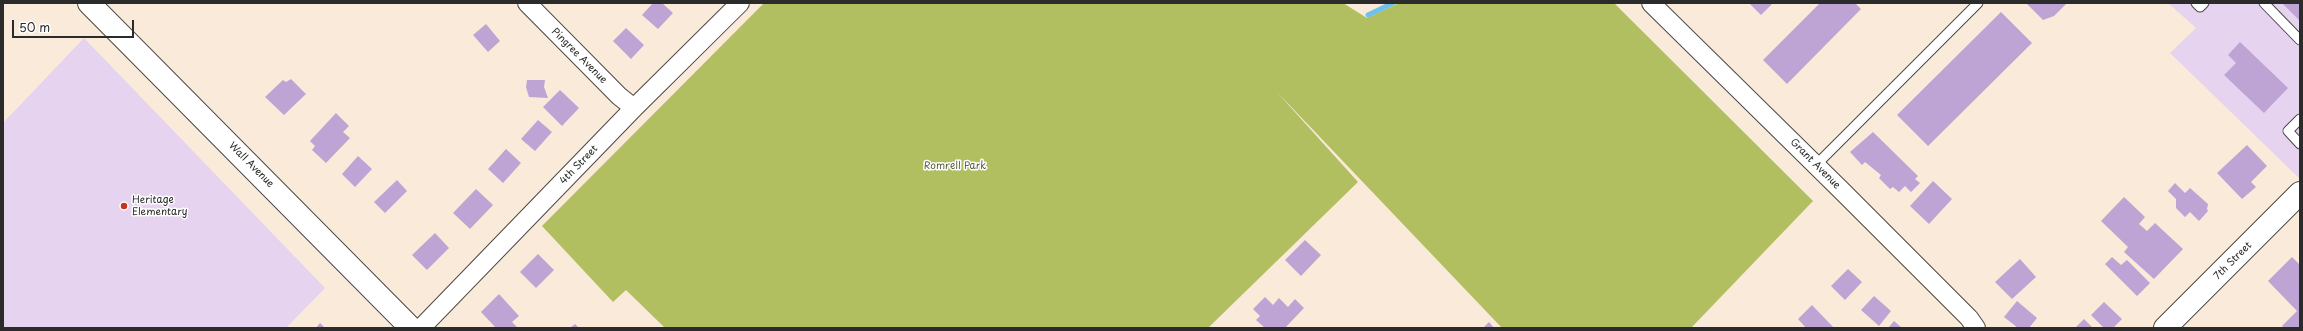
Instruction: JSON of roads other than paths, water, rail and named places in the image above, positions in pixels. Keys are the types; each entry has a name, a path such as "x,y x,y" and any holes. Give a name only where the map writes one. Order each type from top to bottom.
{"main road":[{"name":"Wall Avenue","path":"90,3 411,328"},
{"name":"7th Street","path":"2165,328 2300,193"}],"street":[{"name":"4th Street","path":"421,328 634,108 740,3"},
{"name":"Grant Avenue","path":"1651,3 1816,165 1969,318 1976,328"},
{"name":"Pingree Avenue","path":"536,6 619,96 634,108"}],"lane":[{"path":"1816,165 1978,3"},
{"path":"2196,3 2200,7 2204,3"},
{"path":"2264,3 2300,40"},
{"path":"2300,119 2288,131 2300,144"}],"waterway":[{"path":"1368,15 1393,3"}],"place":[{"name":"Heritage Elementary","path":"124,206"}],"park label":[{"name":"Romrell Park","path":"955,166"}]}
